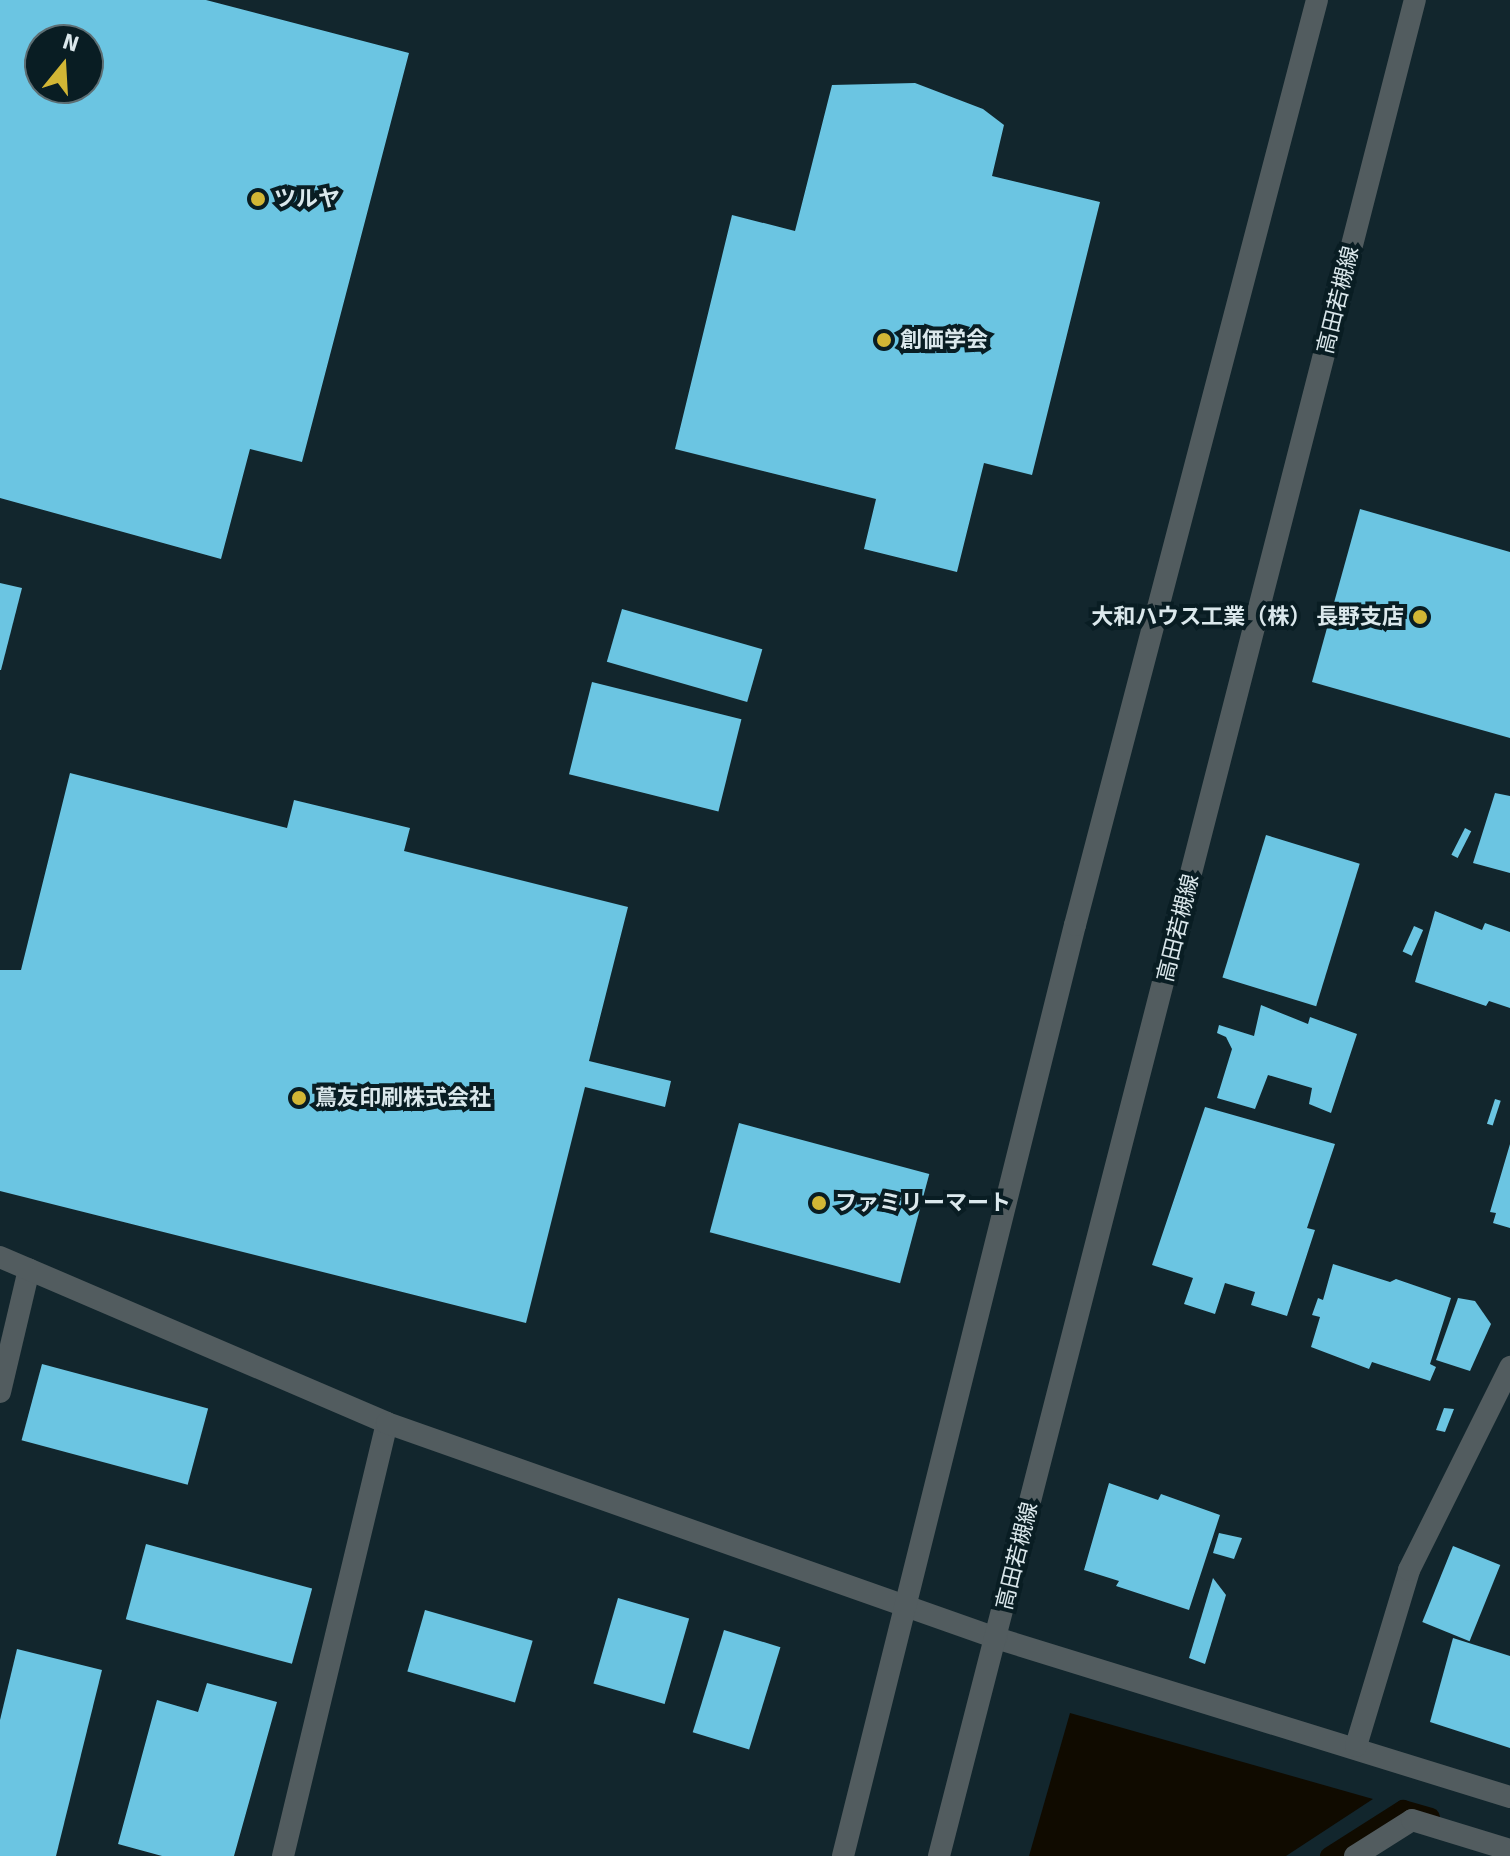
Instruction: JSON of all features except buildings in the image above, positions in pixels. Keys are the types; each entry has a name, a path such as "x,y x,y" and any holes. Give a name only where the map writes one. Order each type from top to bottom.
{"street":[{"path":"843,1856 1075,925 1317,0"},
{"name":"高田若槻線","path":"939,1856 1415,0"},
{"path":"0,1257 387,1423 996,1638 1356,1746 1510,1797"},
{"path":"0,1392 29,1269"},
{"path":"1356,1746 1409,1570 1509,1370"},
{"path":"283,1856 387,1423"},
{"path":"1355,1856 1412,1820 1510,1850"}],"shaded area":[{"path":"1070,1713 1373,1799 1286,1856 1029,1856"}],"waterway":[{"path":"1329,1856 1403,1809 1431,1817"}],"place":[{"name":"ツルヤ","path":"258,199"},
{"name":"創価学会","path":"884,340"},
{"name":"大和ハウス工業（株） 長野支店","path":"1420,617"},
{"name":"蔦友印刷株式会社","path":"299,1098"},
{"name":"ファミリーマート","path":"819,1203"}]}
